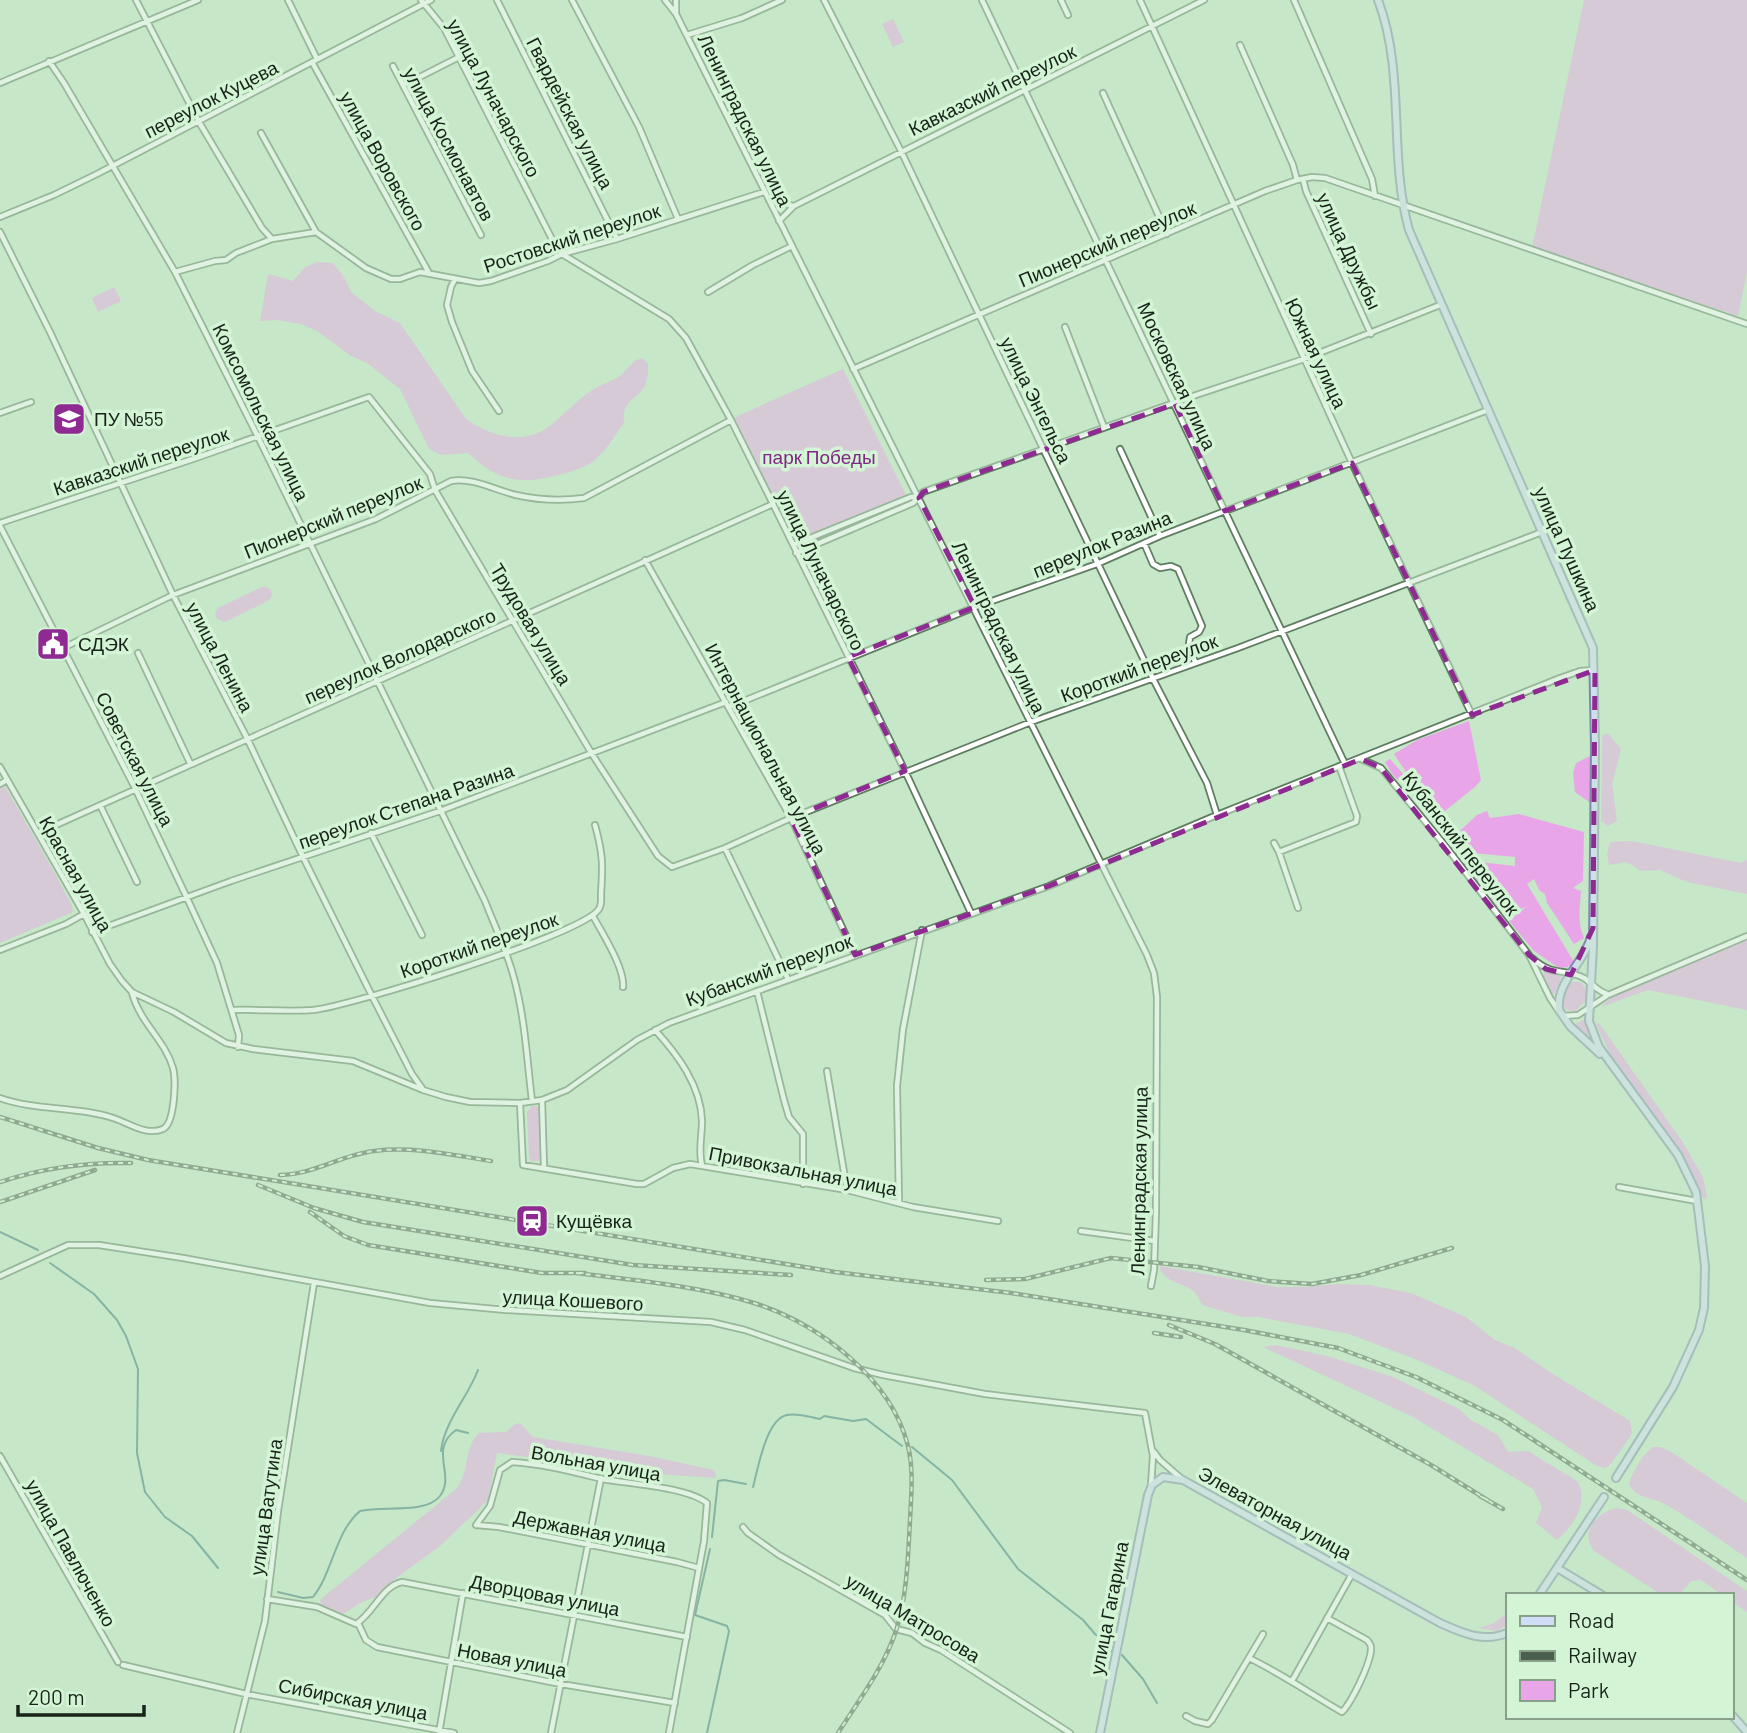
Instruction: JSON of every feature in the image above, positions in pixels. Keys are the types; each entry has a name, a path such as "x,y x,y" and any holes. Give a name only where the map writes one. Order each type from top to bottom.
{"main road":[{"name":"улица Пушкина","path":"1378,0 1392,49 1404,205 1409,230 1589,638 1595,670 1593,928 1589,1007"},
{"name":"улица Пушкина","path":"1560,1013 1561,989 1586,951 1593,928"},
{"name":"Кубанский переулок","path":"1589,1007 1591,1030 1609,1061 1688,1172 1697,1201 1705,1274 1704,1308 1699,1330 1673,1387 1616,1478"},
{"name":"Кубанский переулок","path":"1560,1013 1609,1061"},
{"name":"Элеваторная улица","path":"1150,1489 1155,1481 1163,1477 1183,1480 1459,1631 1480,1638 1499,1637 1506,1634"},
{"name":"улица Гагарина","path":"1100,1733 1150,1489"},
{"path":"1540,1593 1604,1497"},
{"path":"1557,1568 1599,1593"},
{"path":"1733,1716 1747,1732"}],"street":[{"path":"136,0 198,120 262,229 272,239"},
{"path":"0,83 198,0"},
{"name":"улица Воровского","path":"288,0 315,61 429,274"},
{"name":"переулок Куцева","path":"0,217 54,195 431,0"},
{"name":"Гвардейская улица","path":"497,0 617,239"},
{"path":"572,0 639,127 678,219"},
{"name":"Ленинградская улица","path":"665,0 687,35 975,607 1154,973 1157,997 1155,1241 1151,1286"},
{"name":"Ленинградская улица","path":"676,0 676,14"},
{"path":"687,35 742,18 782,0"},
{"name":"улица Энгельса","path":"824,0 901,151 1152,677 1207,783 1217,815"},
{"name":"Московская улица","path":"982,0 1345,764"},
{"path":"1061,0 1068,15"},
{"name":"Южная улица","path":"1140,0 1352,463 1472,715"},
{"name":"Кавказский переулок","path":"779,221 794,206 1203,0"},
{"path":"1294,0 1371,179 1375,197 1747,324"},
{"name":"улица Луначарского","path":"423,2 444,28 562,254 669,320 687,338 731,420 849,657 971,913"},
{"name":"улица Дружбы","path":"1240,45 1371,334"},
{"path":"404,85 459,57"},
{"name":"Комсомольская улица","path":"49,61 175,272 485,901 506,952 523,1018 532,1101"},
{"name":"улица Космонавтов","path":"393,66 481,234"},
{"path":"1103,93 1167,234"},
{"name":"Ростовский переулок","path":"261,133 316,232 366,268 391,279 400,279 420,272 478,283 491,281 562,254 764,192"},
{"name":"Пионерский переулок","path":"853,369 1233,205 1300,179 1325,178 1375,197"},
{"path":"769,200 794,206"},
{"name":"улица Ленина","path":"0,232 173,595 247,738 372,996 423,1090"},
{"path":"175,272 226,260 236,253 272,239 316,232"},
{"path":"708,292 792,246"},
{"path":"455,279 450,287 447,305 452,321 472,371 499,411"},
{"path":"796,552 913,503 923,492 1304,359 1440,305"},
{"path":"1065,327 1104,427"},
{"name":"Кавказский переулок","path":"0,524 369,397"},
{"name":"Трудовая улица","path":"369,397 430,474 435,491 592,754 658,856 669,866"},
{"path":"0,413 32,402"},
{"name":"переулок Разина","path":"727,704 975,607 1097,564 1144,542 1488,410"},
{"name":"Пионерский переулок","path":"63,648 173,595 376,519 451,481 461,479 517,495 571,500 584,498 731,420"},
{"path":"1120,449 1160,536"},
{"path":"793,545 911,497 919,498"},
{"name":"переулок Володарского","path":"38,833 773,504"},
{"name":"Советская улица","path":"0,524 135,788 217,963 239,1035 238,1047"},
{"name":"Короткий переулок","path":"669,866 673,867 725,848 905,771 1031,722 1543,532"},
{"path":"1144,542 1153,564 1160,568 1171,566 1178,569 1202,626 1199,632 1190,637 1189,644 1195,662"},
{"name":"Интернациональная улица","path":"645,560 791,818 855,955"},
{"path":"138,653 190,763"},
{"name":"Кубанский переулок","path":"210,1035 238,1047 353,1061 423,1090 470,1102 520,1103 542,1100 586,1079 637,1040 656,1030 1100,865 1217,815 1576,672 1595,670"},
{"name":"переулок Степана Разина","path":"92,932 440,811 727,704"},
{"name":"Кубанский переулок","path":"1361,759 1381,768 1447,848 1529,955 1549,998 1560,1013"},
{"path":"1279,852 1356,822 1357,816 1339,766"},
{"name":"Красная улица","path":"0,767 110,964 132,992 142,1020 173,1067 174,1087 172,1117 167,1126 158,1130 144,1130 93,1113 0,1098"},
{"path":"0,784 7,780"},
{"path":"100,805 137,882"},
{"path":"595,825 604,869 600,908 593,916 623,977 623,987"},
{"path":"371,834 422,935"},
{"path":"1274,843 1298,908"},
{"path":"725,848 788,979"},
{"path":"0,950 66,924 84,914"},
{"name":"Короткий переулок","path":"372,996 551,937 593,916"},
{"path":"899,1203 897,1086 903,1029 922,930"},
{"path":"1560,1013 1578,1016 1608,995 1747,936"},
{"name":"Кубанский переулок","path":"1529,955 1546,969 1571,975"},
{"path":"1571,975 1583,978 1608,995"},
{"path":"757,991 783,1100 789,1117 803,1134 803,1184"},
{"name":"Красная улица","path":"132,992 197,1025 210,1035"},
{"path":"232,1010 314,1010 372,996"},
{"path":"656,1030 680,1061 697,1094 702,1120 702,1165"},
{"path":"827,1071 847,1190"},
{"path":"542,1100 544,1168"},
{"name":"Привокзальная улица","path":"520,1103 523,1165 644,1184 682,1165 702,1165 847,1190 899,1203 998,1221"},
{"path":"1619,1187 1697,1201"},
{"path":"1081,1230 1155,1241"},
{"name":"улица Кошевого","path":"0,1276 60,1248 85,1244 183,1258 420,1302 476,1308 711,1322 745,1330 845,1365 883,1375 985,1394 1145,1413"},
{"name":"улица Ватутина","path":"237,1733 263,1630 295,1396 314,1283"},
{"name":"улица Гагарина","path":"1145,1413 1152,1449 1150,1489"},
{"name":"Элеваторная улица","path":"1152,1449 1160,1460 1183,1480"},
{"name":"улица Павлюченко","path":"0,1456 121,1664 247,1694"},
{"name":"Вольная улица","path":"475,1525 491,1506 498,1474 508,1464 566,1469 674,1491 707,1503 699,1568"},
{"path":"551,1733 601,1478"},
{"name":"Державная улица","path":"475,1525 499,1527 699,1568"},
{"name":"улица Матросова","path":"743,1527 779,1555 885,1615 897,1629 917,1635 925,1643 941,1650 1070,1733"},
{"path":"669,1733 699,1568"},
{"name":"Элеваторная улица","path":"1292,1681 1352,1574"},
{"name":"Дворцовая улица","path":"358,1623 388,1589 397,1583 419,1584 687,1637"},
{"path":"440,1732 464,1593"},
{"path":"267,1598 317,1607 344,1620 358,1623"},
{"path":"1249,1658 1342,1712 1347,1707 1371,1653 1371,1646 1367,1640 1327,1618"},
{"name":"Новая улица","path":"358,1623 370,1645 561,1684 675,1703"},
{"path":"1186,1716 1208,1724 1263,1634"},
{"name":"Сибирская улица","path":"247,1694 454,1733"}],"highlighted area":[{"path":"1175,404 1225,511 1352,463 1472,715 1595,670 1593,928 1571,975 1546,969 1529,955 1381,768 1361,759 1049,886 855,955 791,818 905,771 848,657 975,607 919,498 923,492"}],"green space":[{"path":"1584,0 1747,0 1747,272 1738,316 1532,248"},
{"path":"893,19 904,42 893,47 882,24"},
{"path":"317,262 333,263 351,292 375,311 400,323 466,419 497,434 520,437 541,432 588,393 617,378 642,358 648,364 645,386 626,406 624,423 604,450 593,461 577,470 535,480 512,479 490,470 468,453 441,455 429,449 400,389 367,363 351,356 317,331 301,324 278,320 260,321 268,274 293,281 305,267"},
{"path":"114,287 121,301 98,312 92,298"},
{"name":"парк Победы","path":"843,369 906,495 795,542 733,418"},
{"path":"262,587 271,592 272,596 268,601 225,622 217,619 215,613 218,608"},
{"path":"1469,721 1481,780 1436,818 1428,816 1394,754 1417,740"},
{"path":"1608,733 1621,749 1612,784 1617,821 1608,826 1601,821 1602,736"},
{"path":"1592,755 1592,804 1575,792 1573,773 1576,763"},
{"path":"1390,759 1404,775 1402,779 1398,780 1392,774 1385,762"},
{"path":"5,786 57,877 73,912 0,943 0,789"},
{"path":"1487,811 1490,818 1519,814 1584,832 1583,881 1573,888 1581,891 1580,921 1584,938 1574,944 1534,879 1527,884 1574,962 1568,967 1559,968 1534,951 1509,921 1526,907 1509,912 1500,910 1464,863 1470,861 1515,866 1515,857 1462,852 1451,839 1477,815"},
{"path":"1632,841 1741,863 1747,860 1747,894 1687,882 1660,870 1641,871 1627,862 1609,865 1607,854 1610,842"},
{"path":"1747,940 1747,1010 1648,990 1601,1007 1614,995"},
{"path":"1545,971 1562,977 1553,996 1543,974"},
{"path":"1572,982 1581,982 1587,991 1585,1001 1575,1012 1565,1009 1562,1002 1564,991"},
{"path":"1587,1017 1589,1029 1596,1048 1574,1025"},
{"path":"1599,1023 1684,1144 1703,1177 1707,1197 1704,1199 1697,1190 1681,1151 1611,1056 1596,1024"},
{"path":"532,1106 537,1106 540,1110 539,1161 531,1161 529,1158 527,1112"},
{"path":"1160,1266 1277,1287 1369,1285 1411,1293 1466,1317 1495,1340 1515,1348 1630,1421 1632,1434 1611,1464 1605,1468 1597,1466 1475,1386 1349,1334 1258,1317 1242,1317 1202,1305 1193,1291 1171,1281 1160,1270"},
{"path":"1276,1345 1327,1356 1393,1377 1459,1409 1471,1420 1498,1435 1508,1452 1528,1451 1577,1481 1582,1497 1574,1521 1557,1540 1536,1523 1542,1507 1533,1489 1411,1416 1263,1347"},
{"path":"520,1423 533,1437 649,1456 714,1470 716,1478 670,1475 497,1453 488,1500 440,1546 395,1579 378,1596 343,1614 328,1610 320,1603 321,1599 456,1489 463,1476 471,1446 479,1433 506,1432"},
{"path":"1653,1447 1661,1447 1673,1453 1747,1503 1747,1558 1675,1510 1632,1489 1629,1484 1635,1469"},
{"path":"1610,1510 1627,1510 1747,1591 1747,1612 1733,1602 1733,1593 1719,1593 1701,1580 1691,1581 1681,1593 1659,1593 1594,1551 1588,1537 1589,1530 1597,1518"},
{"path":"1506,1614 1506,1626 1497,1631 1479,1628 1494,1623"}],"waterway":[{"path":"0,1232 38,1250"},
{"path":"50,1263 94,1294 117,1320 126,1336 138,1369 137,1453 145,1492 165,1517 192,1536 218,1568"},
{"path":"441,1451 451,1420 478,1370"},
{"path":"753,1487 768,1435 774,1425 787,1415 820,1419 824,1416 853,1421 866,1419 902,1446"},
{"path":"278,1592 303,1598 313,1597 345,1530 360,1511 414,1508 433,1502 444,1488 443,1454 448,1438 456,1430 468,1433"},
{"path":"912,1447 952,1480 1018,1569 1083,1620 1111,1651"},
{"path":"712,1537 718,1481 746,1484"},
{"path":"707,1733 729,1631 727,1626 695,1615 710,1549"},
{"path":"1122,1655 1143,1679 1157,1703"}],"railway":[{"path":"0,1117 98,1148 148,1160 835,1272 1011,1293 1244,1330 1338,1348 1416,1377 1503,1420 1747,1580"},
{"path":"280,1175 305,1171 362,1153 389,1150 433,1152 491,1161"},
{"path":"0,1182 64,1167 131,1163"},
{"path":"0,1202 95,1170"},
{"path":"258,1185 314,1208 363,1222 633,1265 791,1275"},
{"path":"310,1212 344,1236 368,1245 542,1273 585,1273"},
{"path":"986,1280 1025,1279 1111,1258 1198,1267 1268,1281 1312,1284 1361,1275 1452,1248"},
{"path":"576,1273 711,1292 779,1312 827,1340 849,1357 869,1376 886,1398 899,1421 908,1446 912,1474 903,1604 896,1631 884,1658 838,1733"},
{"path":"1169,1325 1215,1344 1431,1465 1489,1501"},
{"path":"1154,1333 1181,1337"},
{"path":"1480,1496 1503,1509"}],"place":[{"name":"ПУ №55","path":"69,419"},
{"name":"СДЭК","path":"53,644"},
{"name":"Кущёвка","path":"532,1221"}]}
